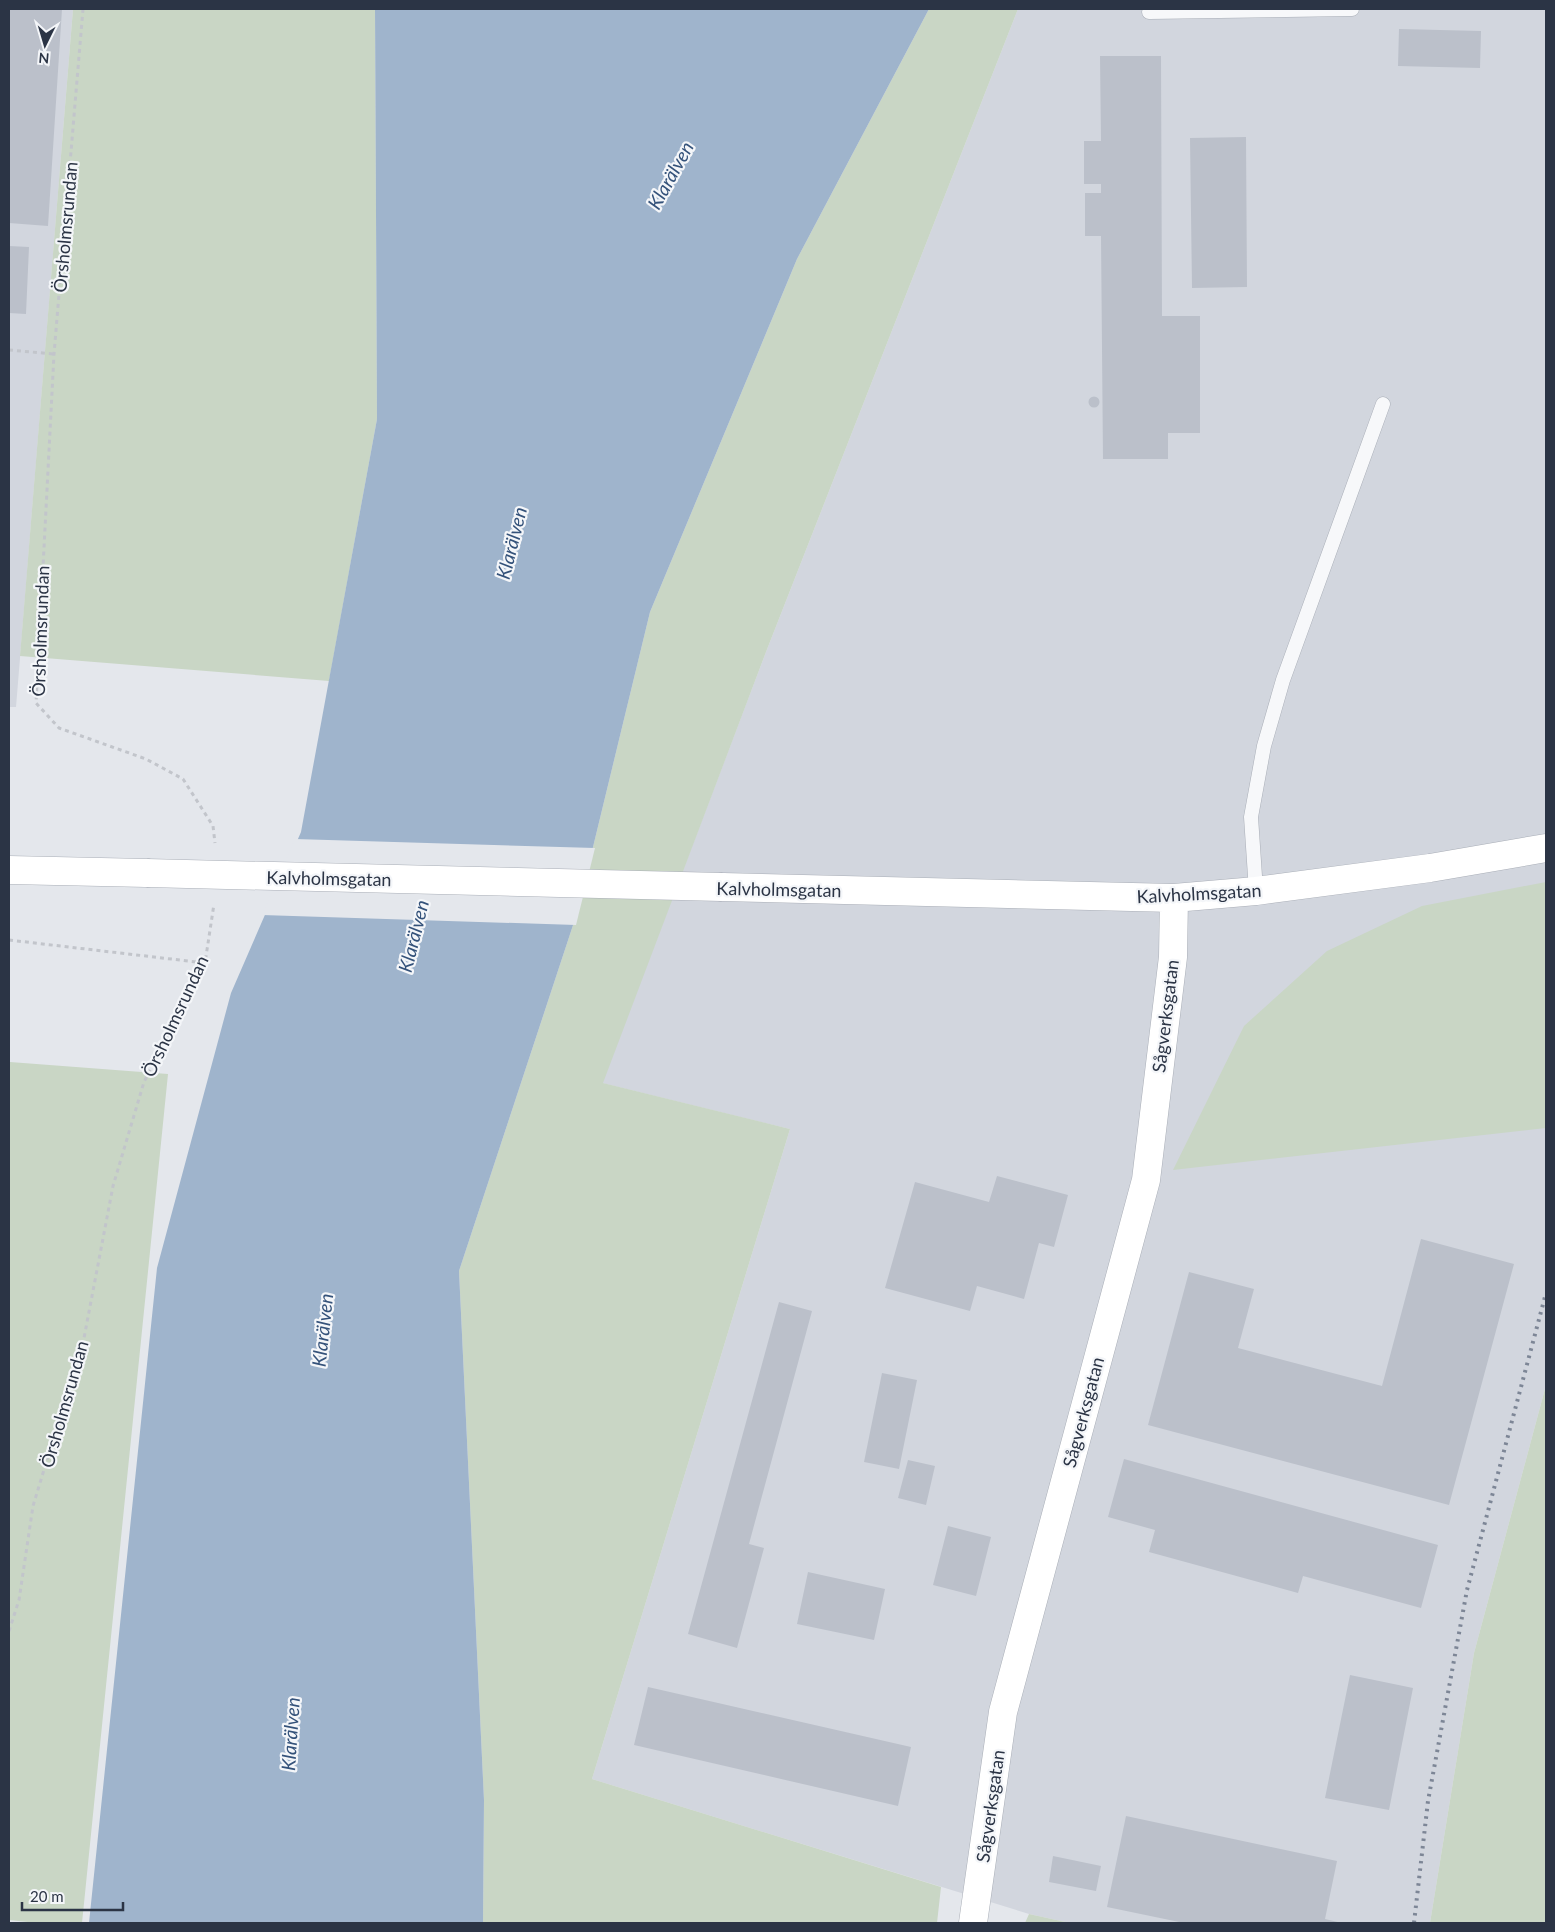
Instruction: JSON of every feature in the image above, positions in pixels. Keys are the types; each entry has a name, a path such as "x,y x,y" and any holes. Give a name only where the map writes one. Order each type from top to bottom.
{"street":[{"name":"Kalvholmsgatan","path":"9,870 1174,898 1256,890 1430,868 1546,848"},
{"name":"Sågverksgatan","path":"973,1923 1003,1712 1146,1180 1173,957 1174,898"}],"lane":[{"path":"1149,12 1352,9"},
{"path":"1256,890 1251,817 1264,746 1283,680 1383,404"}],"path":[{"name":"Örsholmsrundan","path":"83,9 54,354 36,703 59,728 146,759 183,778 213,826 215,845"},
{"path":"9,350 54,354"},
{"name":"Örsholmsrundan","path":"9,1631 19,1600 33,1506 84,1338 113,1186 144,1082 205,963 216,896"},
{"path":"9,940 205,963"}],"shaded area":[{"path":"9,9 73,9 16,707 9,707"},
{"path":"1018,9 1546,9 1546,1385 1474,1653 1430,1923 1070,1923 1029,1914 592,1779 790,1129 602,1083 766,652"}],"green space":[{"path":"73,9 375,9 377,419 329,681 20,656"},
{"path":"929,9 1018,9 766,652 603,1083 790,1129 592,1779 941,1887 937,1923 483,1923 484,1800 459,1271 577,913 650,612 797,259"},
{"path":"1546,882 1546,1128 1173,1170 1244,1026 1327,951 1422,906"},
{"path":"10,1062 168,1074 82,1923 37,1923 9,1920"},
{"path":"1546,1385 1546,1923 1430,1923 1474,1653"},
{"path":"1029,1914 1070,1923 1025,1923"}],"water":[{"name":"Klarälven","path":"375,9 929,9 797,259 650,612 577,913 459,1271 484,1800 483,1923 89,1923 157,1268 231,993 301,832 377,419"}],"pier":[{"path":"295,839 595,848 576,925 262,915"}],"building":[{"path":"9,9 62,9 48,226 9,223"},
{"path":"1399,29 1481,31 1480,68 1398,66"},
{"path":"1100,56 1161,56 1162,316 1200,316 1200,433 1168,433 1168,459 1103,459 1101,236 1085,236 1085,193 1101,193 1101,184 1084,184 1084,141 1101,141"},
{"path":"1246,137 1247,287 1192,288 1190,138"},
{"path":"9,246 29,247 26,314 9,313"},
{"path":"1094,396 1100,402 1094,408 1088,402"},
{"path":"997,1176 1068,1195 1054,1247 1039,1243 1024,1299 977,1286 970,1311 885,1288 915,1182 989,1202"},
{"path":"1421,1239 1514,1264 1449,1505 1148,1425 1189,1272 1254,1289 1238,1348 1382,1386"},
{"path":"779,1302 812,1311 749,1544 764,1548 737,1648 688,1634"},
{"path":"882,1373 917,1380 899,1469 864,1462"},
{"path":"1124,1459 1438,1545 1421,1608 1303,1576 1298,1593 1149,1552 1155,1530 1108,1517"},
{"path":"908,1460 935,1466 926,1505 898,1498"},
{"path":"948,1526 991,1537 976,1596 933,1585"},
{"path":"808,1572 885,1589 874,1640 797,1624"},
{"path":"1350,1675 1413,1688 1389,1810 1325,1798"},
{"path":"648,1687 911,1747 898,1806 634,1745"},
{"path":"1126,1816 1337,1861 1325,1919 1342,1923 1184,1923 1107,1907"},
{"path":"1053,1856 1101,1866 1096,1891 1049,1882"}],"railway":[{"path":"1414,1923 1428,1801 1467,1590 1546,1293"}]}
